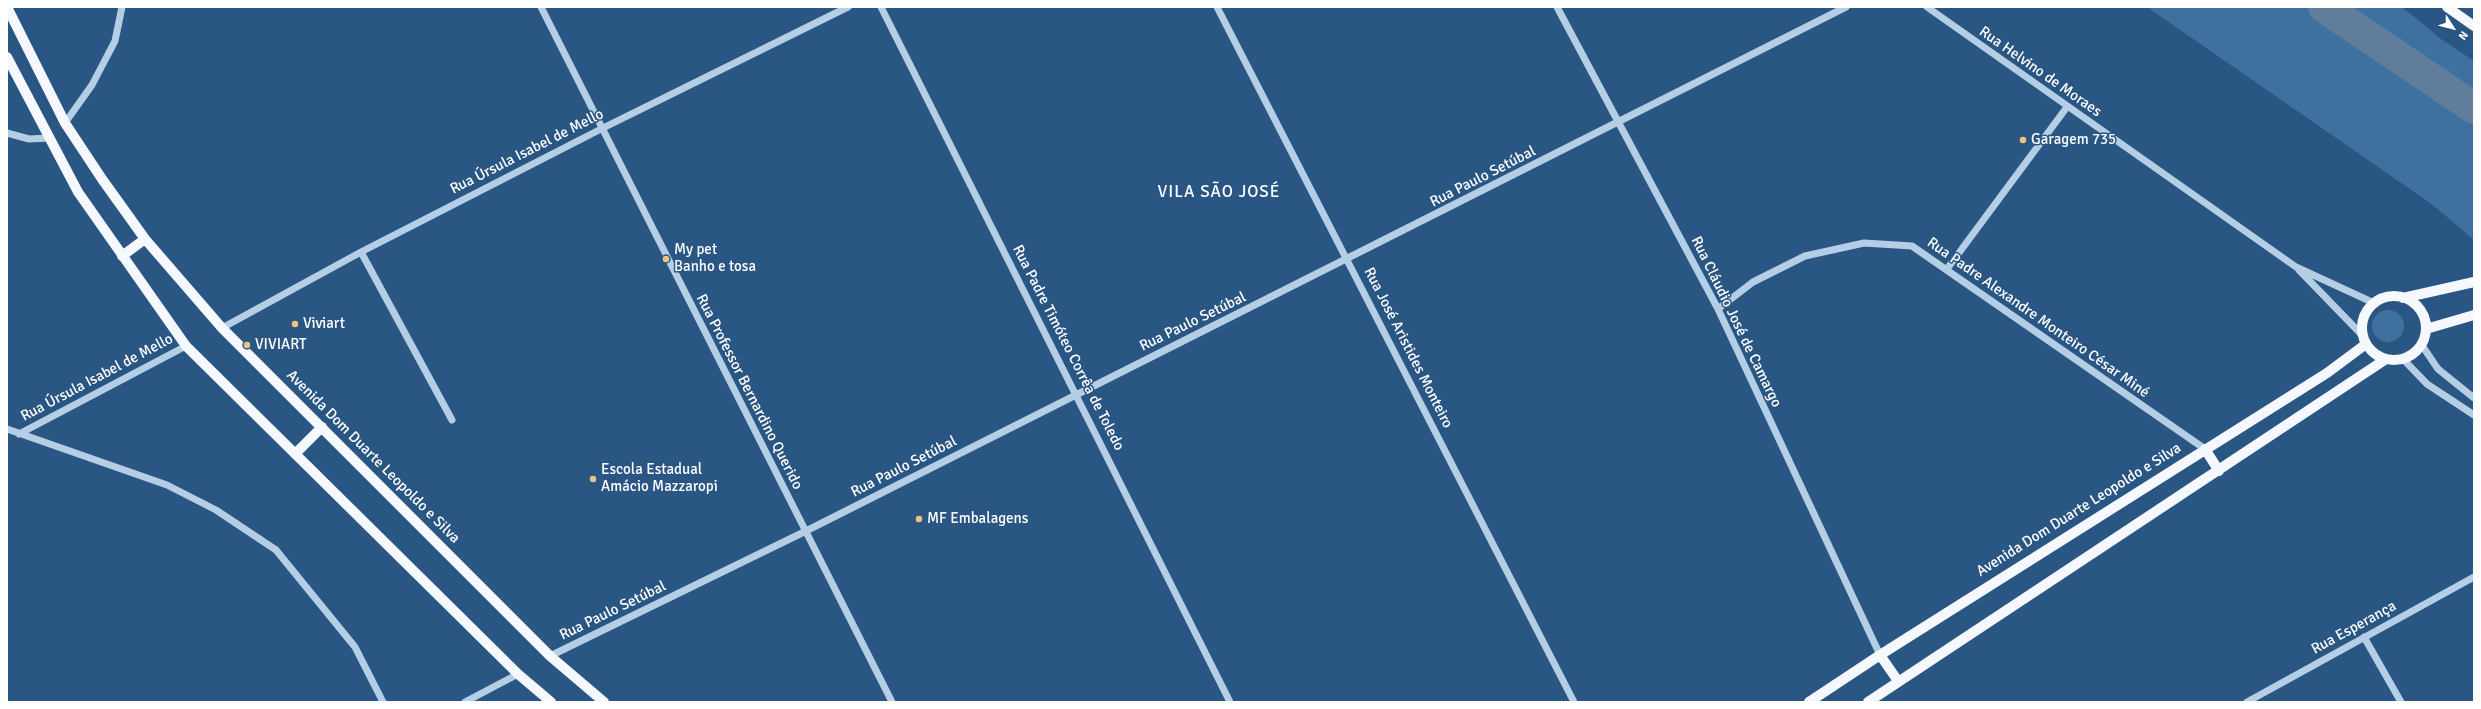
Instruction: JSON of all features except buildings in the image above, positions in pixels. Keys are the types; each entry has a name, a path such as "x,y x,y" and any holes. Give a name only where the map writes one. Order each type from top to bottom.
{"main road":[{"name":"Avenida Dom Duarte Leopoldo e Silva","path":"7,7 65,123 146,239 222,328 550,656 604,702"},
{"path":"2447,7 2474,26"},
{"path":"7,57 78,192 186,346 518,674 551,702"},
{"path":"122,256 146,239"},
{"path":"2404,298 2420,310 2426,329 2421,344 2412,355 2403,359 2386,359 2371,351 2364,340 2364,318 2374,303 2383,298 2404,298 2474,282"},
{"path":"2426,329 2474,315"},
{"name":"Avenida Dom Duarte Leopoldo e Silva","path":"1809,702 1880,654 2327,373 2364,340"},
{"path":"1868,702 2386,359"},
{"path":"295,454 322,427"},
{"path":"2205,449 2219,471"},
{"path":"1880,654 1898,681"}],"street":[{"path":"65,123 92,84 115,41 122,7"},
{"name":"Rua Professor Bernardino Querido","path":"541,7 603,128 804,532 892,702"},
{"name":"Rua Úrsula Isabel de Mello","path":"222,328 361,252 603,128 848,7"},
{"name":"Rua Padre Timóteo Corrêa de Toledo","path":"881,7 1077,394 1230,702"},
{"name":"Rua José Aristides Monteiro","path":"1217,7 1574,702"},
{"name":"Rua Cláudio José de Camargo","path":"1557,7 1718,309 1880,654"},
{"name":"Rua Paulo Setúbal","path":"550,656 804,532 1077,394 1348,260 1846,7"},
{"name":"Rua Helvino de Moraes","path":"1927,7 2296,267 2374,303"},
{"path":"1947,269 2067,107"},
{"path":"7,133 29,138 49,138"},
{"name":"Rua Padre Alexandre Monteiro César Miné","path":"1718,309 1753,282 1805,256 1864,243 1912,246 2205,449"},
{"path":"361,252 452,420"},
{"name":"Rua Helvino de Moraes","path":"2296,267 2364,340"},
{"path":"2421,344 2438,369 2474,398"},
{"name":"Rua Úrsula Isabel de Mello","path":"19,434 186,346"},
{"path":"2403,359 2427,384 2474,415"},
{"path":"7,429 121,467 167,485 216,510 276,550 355,647 383,702"},
{"name":"Rua Esperança","path":"2247,702 2474,576"},
{"path":"2364,637 2401,702"},
{"path":"465,702 518,674"}],"shaded area":[{"path":"2147,7 2402,7 2441,39 2474,61 2474,240 2433,205"},
{"path":"2385,310 2391,310 2401,317 2404,326 2403,332 2397,339 2391,342 2385,342 2375,335 2372,329 2372,323 2379,313"}],"waterway":[{"path":"2324,7 2474,108"}],"place":[{"name":"Garagem 735","path":"2023,140"},
{"name":"My pet Banho e tosa","path":"666,259"},
{"name":"Viviart","path":"295,324"},
{"name":"VIVIART","path":"247,345"},
{"name":"Escola Estadual Amácio Mazzaropi","path":"593,479"},
{"name":"MF Embalagens","path":"919,519"}],"district":[{"name":"VILA SÃO JOSÉ","path":"1219,193"}]}
